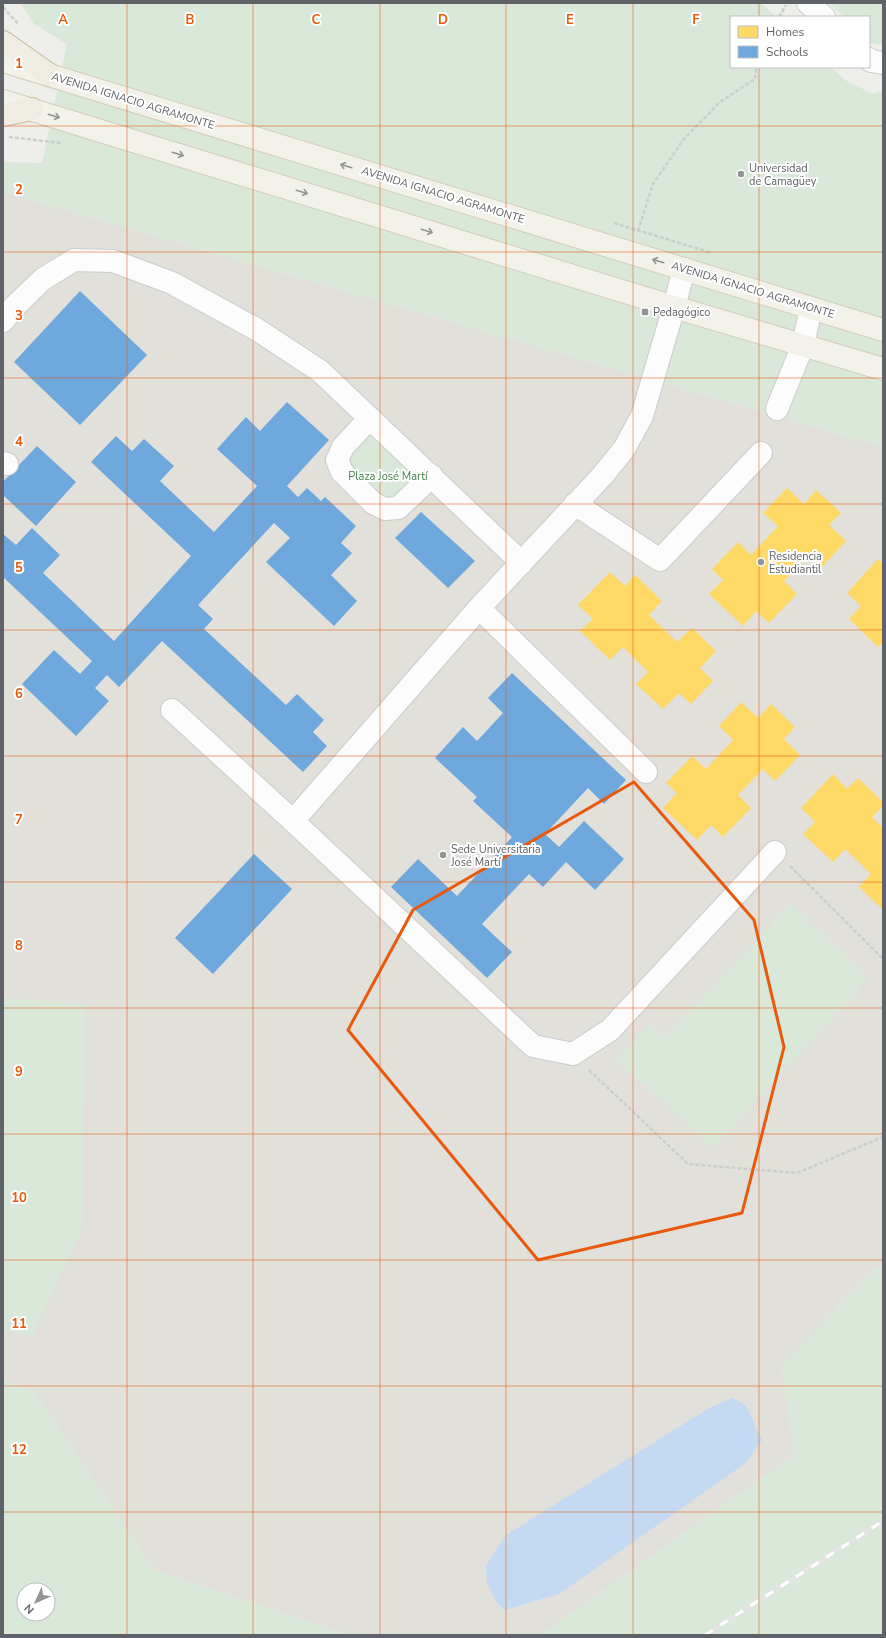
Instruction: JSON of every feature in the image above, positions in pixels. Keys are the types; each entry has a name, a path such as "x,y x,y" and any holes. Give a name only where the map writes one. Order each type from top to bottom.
{"highway":[{"path":"3,42 50,75"},
{"path":"3,114 32,109"}],"main road":[{"name":"AVENIDA IGNACIO AGRAMONTE","path":"3,60 883,330"},
{"path":"3,101 674,307 883,369"}],"lane":[{"path":"808,3 823,16"},
{"path":"870,60 883,63"},
{"path":"3,321 14,307 43,279 74,260 113,261 172,283 256,329 320,371 522,563"},
{"path":"293,821 479,608 603,475 624,450 642,416 684,269"},
{"path":"777,410 802,345 811,308"},
{"path":"370,418 343,447 337,460 342,472 373,503 385,509 398,508 432,476"},
{"path":"575,504 660,560 761,453"},
{"path":"479,608 646,772"},
{"path":"172,710 533,1046 573,1054 610,1030 775,852"}],"path":[{"path":"780,16 788,3"},
{"path":"634,254 638,230 653,184 683,140 720,102 755,79 756,68"},
{"path":"775,852 883,959"},
{"path":"573,1054 688,1164 797,1173 883,1137"}],"highlighted area":[{"path":"634,782 754,920 784,1047 742,1213 538,1260 348,1030 413,910"}],"shaded area":[{"name":"Sede Universitaria José Martí","path":"3,192 883,447 883,1263 868,1275 782,1365 794,1455 540,1635 349,1635 154,1570 35,1393 3,1380"}],"green space":[{"path":"20,3 761,3 775,16 730,16 730,68 832,68 845,80 873,94 883,90 883,447 3,192 3,162 42,163 67,44 34,24"},
{"path":"829,3 883,3 883,45 872,44 870,42 870,16 843,16"},
{"name":"Plaza José Martí","path":"371,427 422,475 389,503 346,468 348,453"},
{"path":"791,903 868,979 713,1148 615,1059 649,1024 666,1037"},
{"path":"3,998 86,1004 82,1229 32,1337 3,1329"},
{"path":"883,1263 883,1635 540,1635 794,1455 782,1365 868,1275"},
{"path":"3,1380 35,1393 154,1570 349,1635 3,1635"}],"water":[{"path":"733,1398 746,1406 762,1440 746,1463 559,1594 505,1610 495,1600 487,1583 486,1565 506,1535 709,1408"}],"building: Homes":[{"name":"Residencia Estudiantil","path":"787,488 804,504 816,490 841,513 829,525 846,541 821,568 808,556 784,581 797,594 769,623 756,611 743,626 709,594 723,580 712,569 738,542 751,555 778,526 763,513"},
{"name":"Residencia Estudiantil","path":"878,559 883,564 883,643 878,647 849,619 861,606 847,593"},
{"path":"610,572 625,586 635,575 662,601 649,615 677,642 692,628 716,651 700,668 713,681 691,704 679,693 663,709 636,684 648,672 623,647 610,660 580,631 593,619 578,605"},
{"path":"741,702 758,718 771,704 795,727 784,739 800,755 775,781 763,769 738,795 751,808 723,837 711,825 697,840 663,808 677,793 666,783 692,756 706,769 733,740 719,726"},
{"path":"833,774 847,789 858,778 883,802 883,806 872,817 883,828 883,910 859,887 871,874 845,849 833,862 803,834 815,822 801,808"}],"building: Schools":[{"path":"80,291 147,355 80,425 14,362"},
{"path":"287,402 329,440 287,486 298,497 307,488 321,501 325,497 356,526 341,543 352,553 331,575 357,601 334,626 266,562 290,538 274,523 198,605 213,619 204,629 286,705 297,694 324,720 313,732 327,746 303,772 162,641 119,687 107,675 95,688 109,701 76,736 22,684 54,650 80,674 92,661 3,577 3,534 16,545 32,528 60,555 43,573 114,641 191,556 91,462 116,436 132,451 144,439 174,466 160,481 214,532 257,486 217,449 246,417 260,431"},
{"path":"37,446 76,482 36,526 3,495 3,482"},
{"path":"421,512 475,561 448,588 395,538"},
{"path":"512,673 626,780 604,804 588,788 545,834 559,847 584,821 624,859 595,890 566,862 543,887 529,874 482,924 512,952 487,978 391,887 418,859 457,896 512,837 473,801 477,797 435,758 463,727 477,741 503,713 488,698"},
{"path":"254,854 292,889 213,974 175,938"}],"railway":[{"path":"705,1635 883,1521"}],"place":[{"name":"Universidad de Camagüey","path":"741,174"},
{"name":"Pedagógico","path":"645,312"},
{"name":"Residencia Estudiantil","path":"761,562"},
{"name":"Sede Universitaria José Martí","path":"443,855"}]}
